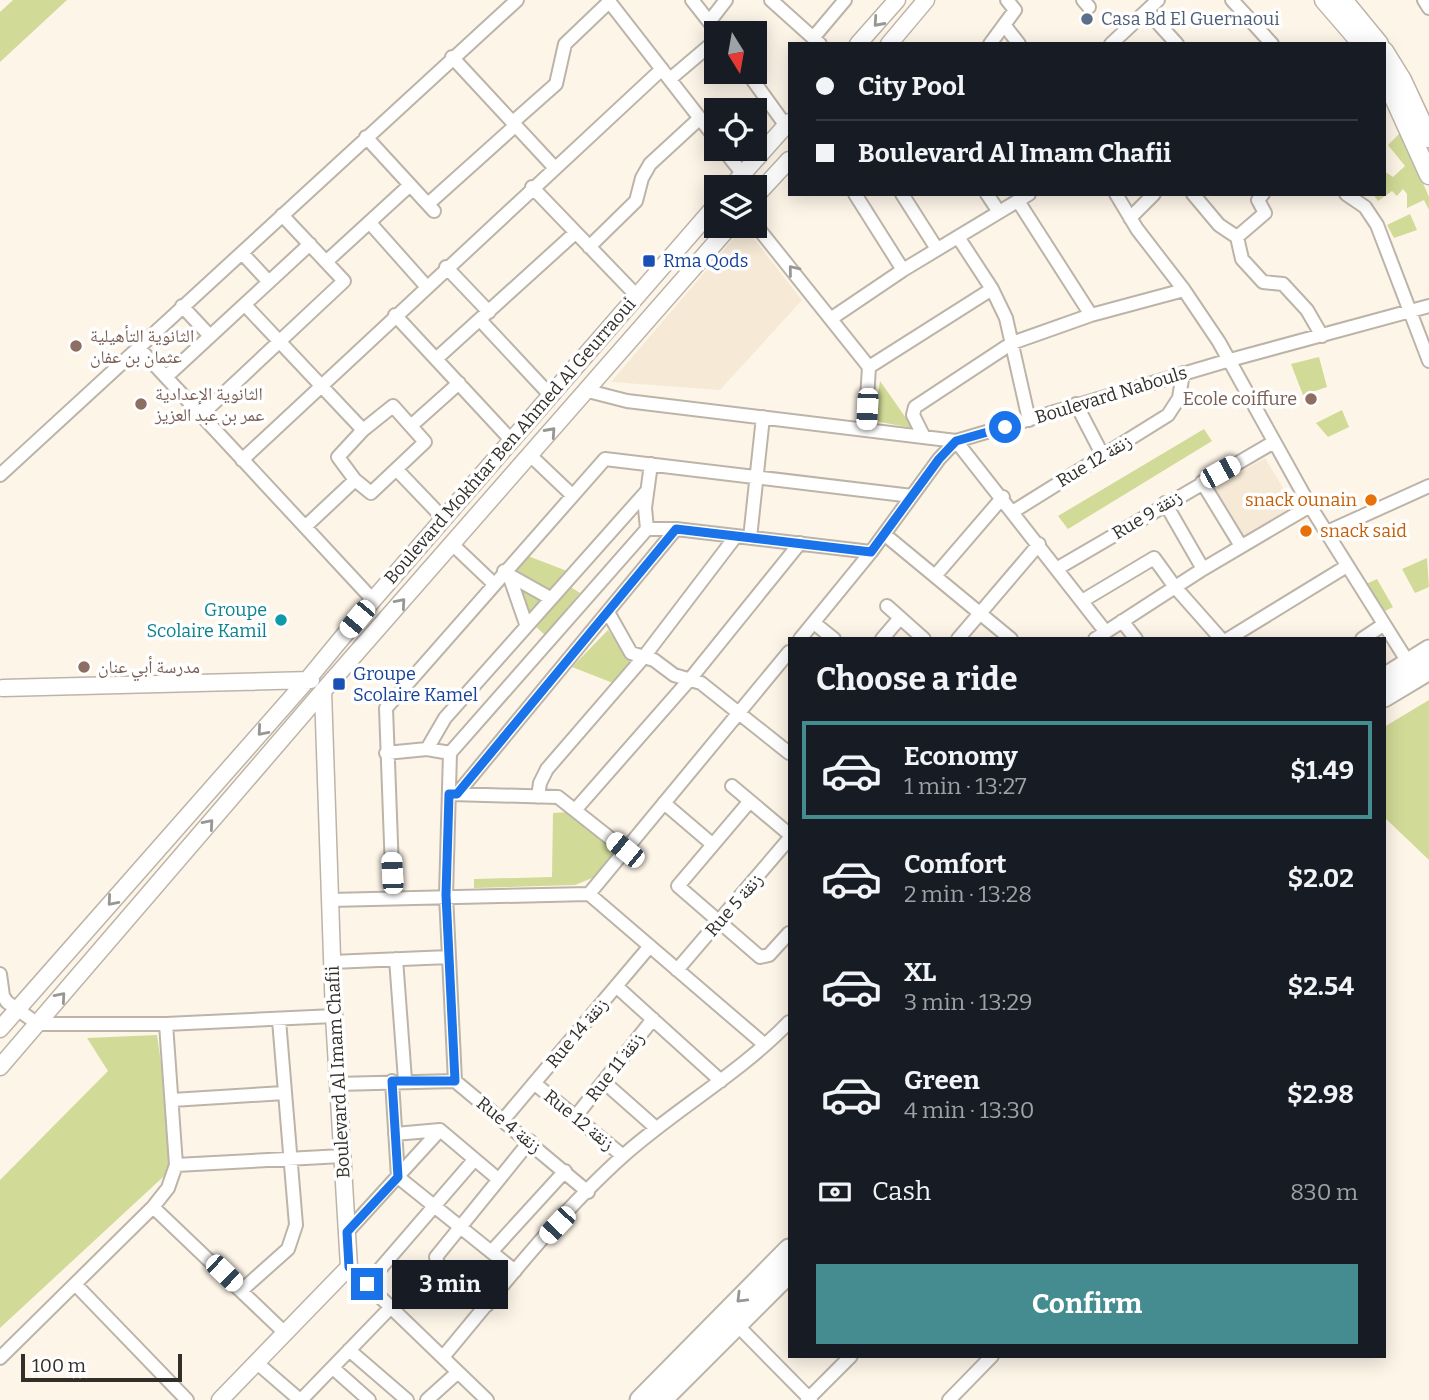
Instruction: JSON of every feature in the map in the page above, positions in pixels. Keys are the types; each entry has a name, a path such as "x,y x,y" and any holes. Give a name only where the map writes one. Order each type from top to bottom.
{"main road":[{"path":"1340,3 1361,42"},
{"path":"1340,3 1377,42"},
{"path":"1386,55 1429,138"},
{"path":"1386,78 1420,120 1429,175"},
{"path":"1386,695 1418,670 1429,650"},
{"path":"1386,678 1418,670"},
{"path":"640,1400 788,1251"},
{"path":"662,1400 788,1274"}],"street":[{"path":"0,475 517,0"},
{"path":"692,0 708,21"},
{"path":"710,21 726,0"},
{"path":"771,0 817,41 845,0"},
{"path":"784,12 794,0"},
{"path":"861,42 897,0"},
{"path":"891,42 926,0"},
{"path":"992,42 1016,10 1007,0"},
{"path":"1113,42 1158,0"},
{"path":"1233,0 1270,42"},
{"path":"1424,0 1429,7"},
{"path":"366,136 431,208 556,84 565,44 608,1 704,123"},
{"path":"1147,11 1175,42"},
{"path":"1005,26 1017,42"},
{"path":"242,460 554,167 666,74 704,48"},
{"path":"452,57 554,167"},
{"path":"756,84 787,124 760,175"},
{"path":"589,247 636,201 645,169 700,118"},
{"path":"732,161 743,175"},
{"path":"767,177 788,161"},
{"path":"327,261 410,185"},
{"path":"532,187 636,295"},
{"path":"856,196 902,270"},
{"path":"903,196 937,249"},
{"path":"988,196 999,212"},
{"path":"1117,196 1129,218 1184,290 1230,360 1310,506 1383,625 1418,670"},
{"path":"1129,218 1152,196"},
{"path":"1195,196 1219,225 1237,237 1242,259 1263,282 1283,284 1307,310 1322,336"},
{"path":"1237,237 1265,213 1258,200 1261,196"},
{"path":"1350,196 1360,202 1372,215 1429,361"},
{"path":"832,318 902,270 1023,197 1091,315"},
{"path":"202,414 344,281 282,215"},
{"name":"Boulevard Mokhtar Ben Ahmed Al Geurraoui","path":"0,1029 307,680 373,600 704,218"},
{"path":"369,223 426,286"},
{"path":"436,359 575,233"},
{"path":"958,237 992,289 1006,318 1029,420"},
{"name":"Boulevard Mokhtar Ben Ahmed Al Geurraoui","path":"0,1067 323,691 720,238"},
{"path":"766,238 869,367 865,430"},
{"path":"166,377 310,244"},
{"path":"242,253 269,282"},
{"path":"446,267 551,396"},
{"path":"869,367 992,289"},
{"path":"924,437 913,415 915,407 1012,343 1091,315 1184,290"},
{"path":"245,304 363,430"},
{"path":"182,306 211,336"},
{"name":"Boulevard Nabouls","path":"956,441 1183,373 1429,306"},
{"path":"395,315 512,441"},
{"path":"138,347 373,600"},
{"name":"Rue 12 زنقة","path":"1014,511 1102,454 1156,424 1174,410 1182,388 1183,373"},
{"path":"412,425 459,383"},
{"path":"588,391 627,401 956,441 1058,568 1082,601 1100,635 1203,569 1310,506"},
{"path":"1076,404 1102,454"},
{"path":"393,407 425,442 398,471 371,493 355,480 338,457 363,430 393,407"},
{"path":"538,797 540,783 547,769 743,537 757,477 763,417"},
{"path":"802,637 871,552 939,459 956,441"},
{"name":"Rue 9 زنقة","path":"1058,568 1165,503 1274,442"},
{"path":"530,455 572,495"},
{"path":"393,897 386,708 493,583 507,573 605,459 912,496"},
{"path":"337,1084 455,1081 446,895 453,794 450,753 647,529 646,492 651,464"},
{"path":"398,471 444,519"},
{"path":"305,527 355,480"},
{"path":"1202,482 1241,546"},
{"path":"1327,532 1429,486"},
{"path":"427,749 445,718 646,492"},
{"path":"935,576 1003,497"},
{"path":"1165,503 1203,569"},
{"path":"647,529 676,529 871,552"},
{"path":"453,794 609,614 676,529"},
{"path":"884,534 1009,637"},
{"path":"576,809 691,678 800,543"},
{"path":"452,544 493,583"},
{"path":"960,637 1039,544"},
{"path":"1082,601 1149,559 1157,560 1175,587 1220,637"},
{"path":"1231,637 1348,566"},
{"path":"507,573 551,598"},
{"path":"507,573 526,624"},
{"path":"887,606 922,637"},
{"path":"609,614 631,653 654,660 674,674 691,678 740,712 788,752"},
{"path":"884,637 900,618"},
{"path":"1122,621 1134,637"},
{"path":"814,622 832,637"},
{"path":"1365,637 1383,625"},
{"path":"589,894 788,653"},
{"path":"1,688 307,680 317,682 323,691"},
{"name":"Boulevard Al Imam Chafii","path":"323,691 337,1084 349,1267"},
{"path":"386,753 427,749 450,753"},
{"path":"732,786 788,833"},
{"path":"453,794 558,797 625,850"},
{"path":"750,801 678,886 765,958 788,934"},
{"path":"664,803 712,844"},
{"name":"Rue 5 زنقة","path":"677,970 788,840"},
{"path":"330,900 446,895 589,894 765,1045"},
{"name":"Rue 14 زنقة","path":"503,1120 650,946"},
{"path":"332,962 449,957"},
{"path":"396,959 399,1081 395,1134 398,1177 515,1271"},
{"path":"0,974 3,996 16,1010 38,1024 166,1024 334,1016"},
{"path":"615,986 722,1081"},
{"name":"Rue 11 زنقة","path":"576,1116 653,1019"},
{"path":"242,1290 288,1249 296,1225 279,1020"},
{"path":"443,1357 515,1271 623,1156 656,1128 722,1081 788,1022"},
{"path":"0,1358 153,1207 168,1188 176,1165 166,1024"},
{"path":"0,1036 15,1049"},
{"name":"Rue 4 زنقة","path":"455,1081 589,1192"},
{"path":"604,1082 656,1128"},
{"name":"Rue 12 زنقة","path":"534,1083 623,1156"},
{"path":"172,1100 284,1093"},
{"path":"395,1134 440,1130 498,1179"},
{"path":"347,1232 440,1130"},
{"path":"487,1305 438,1264 436,1257 530,1141"},
{"path":"176,1165 342,1156"},
{"path":"367,1284 474,1160"},
{"path":"492,1251 565,1171"},
{"path":"153,1207 285,1333"},
{"path":"220,1400 349,1267 487,1400"},
{"path":"75,1284 187,1400"},
{"path":"256,1362 300,1400 391,1307"},
{"path":"737,1325 809,1399 849,1358"},
{"path":"349,1350 407,1400"},
{"path":"949,1400 990,1358"},
{"path":"333,1368 369,1400"},
{"path":"426,1400 458,1372"}],"shaded area":[{"path":"734,238 753,238 802,300 720,390 611,382"},
{"path":"1265,458 1295,508 1242,538 1213,488"}],"green space":[{"path":"13,0 67,0 0,62 0,12"},
{"path":"1401,132 1429,197 1429,210 1424,200 1407,208 1407,194 1403,189 1397,196 1392,191 1386,195 1386,172 1393,177 1405,166 1388,145"},
{"path":"1410,214 1417,230 1394,238 1387,225"},
{"path":"1319,357 1327,387 1303,395 1291,364"},
{"path":"880,381 913,428 874,421"},
{"path":"1342,410 1349,427 1328,437 1316,423"},
{"path":"1204,429 1212,441 1068,529 1058,516"},
{"path":"528,556 567,571 520,623 503,581"},
{"path":"1427,558 1429,587 1415,593 1402,569"},
{"path":"1377,579 1393,607 1381,613 1366,584"},
{"path":"569,586 580,593 545,635 534,625"},
{"path":"608,630 632,663 613,683 572,667"},
{"path":"1429,700 1429,860 1386,819 1386,726"},
{"path":"567,812 617,850 597,876 575,885 474,888 474,879 552,877 553,813"},
{"path":"157,1035 176,1165 0,1328 0,1180 108,1071 87,1038"}],"place":[{"name":"Casa Bd El Guernaoui","path":"1087,19"},
{"name":"Rma Qods","path":"649,261"},
{"name":"الثانوية التأهيلية عثمان بن عفان","path":"76,346"},
{"name":"Ecole coiffure","path":"1311,399"},
{"name":"الثانوية الإعدادية عمر بن عبد العزيز","path":"141,404"},
{"name":"snack ounain","path":"1371,500"},
{"name":"snack said","path":"1306,531"},
{"name":"Groupe Scolaire Kamil","path":"281,620"},
{"name":"مدرسة أبي عنان","path":"84,667"},
{"name":"Groupe Scolaire Kamel","path":"339,684"}],"route":[{"path":"367,1284 349,1267 347,1232 398,1177 392,1081 455,1081 446,895 449,794 457,794 609,614 676,529 871,552 939,459 956,441 1005,427"}]}
